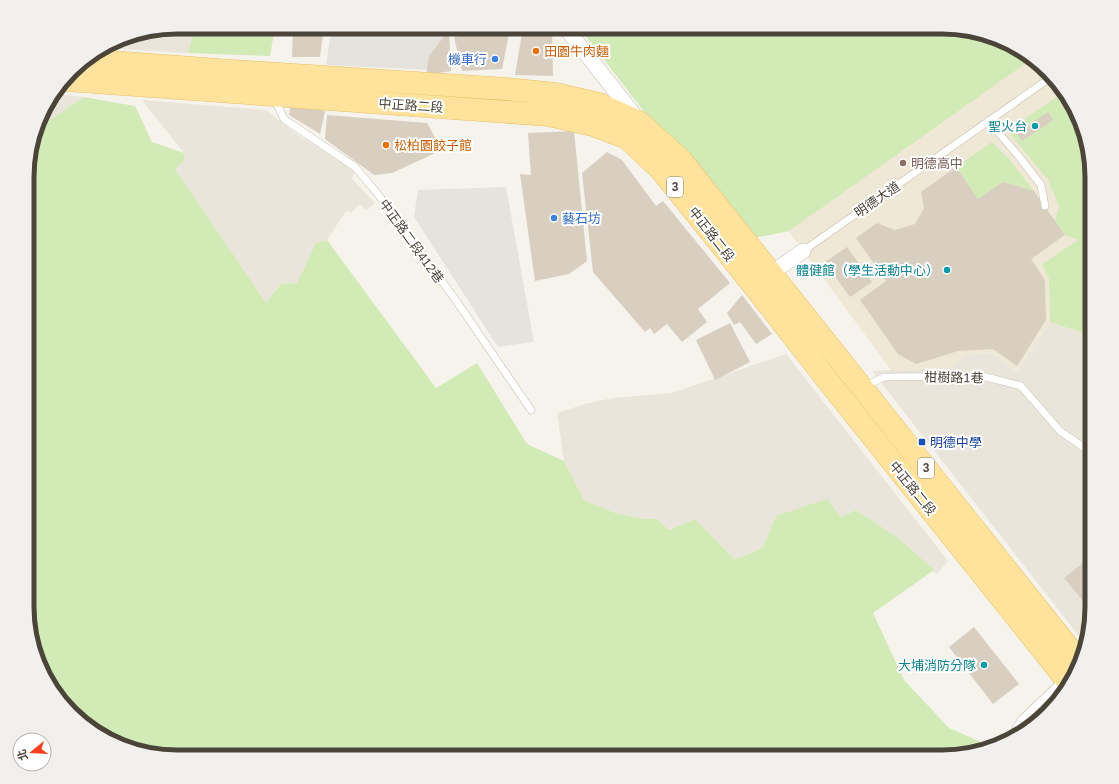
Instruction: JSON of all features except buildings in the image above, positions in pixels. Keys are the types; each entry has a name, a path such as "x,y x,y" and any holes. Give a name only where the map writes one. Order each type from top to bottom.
{"main road":[{"name":"中正路二段","path":"94,61 507,89 556,94 599,104 633,130 681,160 1076,657"},
{"name":"中正路二段","path":"72,80 548,115 593,125 633,130 662,171 836,392 1065,679"},
{"path":"1023,626 1041,613"}],"street":[{"path":"571,34 633,130"},
{"path":"754,286 803,251"}],"lane":[{"name":"明德大道","path":"803,251 1047,80"},
{"name":"中正路二段412巷","path":"272,94 284,119 355,167 373,188 455,299 531,410"},
{"path":"988,121 1017,154 1041,185 1045,206"},
{"name":"柑樹路1巷","path":"862,388 884,377 982,376 1021,386 1060,431 1085,448"},
{"path":"1016,729 1022,720 1061,687"}],"shaded area":[{"path":"193,34 188,53 115,49 140,39 159,35"},
{"path":"335,34 446,34 451,71 326,65 330,38"},
{"name":"明德高中","path":"643,34 960,35 997,45 1013,53 1043,76 1059,95 1078,240 1042,264 1049,279 1050,322 1017,372 992,353 966,355 950,368 891,370"},
{"path":"61,95 84,97 44,124"},
{"path":"142,100 266,110 298,135 335,157 354,172 352,179 375,203 367,210 359,204 352,212 346,211 327,240 316,244 297,283 281,284 266,304 175,169 184,161 184,153"},
{"path":"506,187 534,342 498,347 414,217 418,190"},
{"path":"1050,322 1085,334 1085,616 1081,639 872,371 950,368 966,355 992,353 1017,372"},
{"path":"786,354 948,561 937,574 897,538 856,510 841,517 776,516 763,547 750,554 734,559 695,519 668,530 656,519 645,519 615,513 584,500 564,461 557,413 585,404 613,398 672,393"}],"green space":[{"path":"193,34 274,34 270,56 188,53"},
{"path":"584,34 951,34 979,39 997,45 1027,62 789,231 754,238 646,114"},
{"path":"1059,95 1074,122 1080,140 1085,168 1085,334 1050,322 1049,279 1042,264 1078,240 1065,235 1055,221 1059,206 1048,180 1008,131"},
{"path":"84,97 135,106 152,142 184,153 184,161 175,169 266,303 281,284 297,283 316,243 327,240 436,388 477,363 527,444 564,461 584,500 615,513 645,519 656,519 669,530 695,519 734,559 750,554 763,547 776,516 827,499 841,517 856,510 898,538 934,570 873,613 904,680 949,728 981,742 976,746 951,750 168,750 140,745 122,739 98,726 76,708 53,678 45,662 39,644 34,616 34,168 39,140 44,124"},
{"path":"992,142 1009,159 1034,191 1003,182 978,199 956,167"}],"place":[{"name":"田園牛肉麵","path":"536,51"},
{"name":"機車行","path":"495,59"},
{"name":"聖火台","path":"1035,126"},
{"name":"松柏園餃子館","path":"386,145"},
{"name":"明德高中","path":"903,163"},
{"name":"藝石坊","path":"554,218"},
{"name":"體健館（學生活動中心）","path":"947,270"},
{"name":"明德中學","path":"922,442"},
{"name":"大埔消防分隊","path":"984,665"}]}
